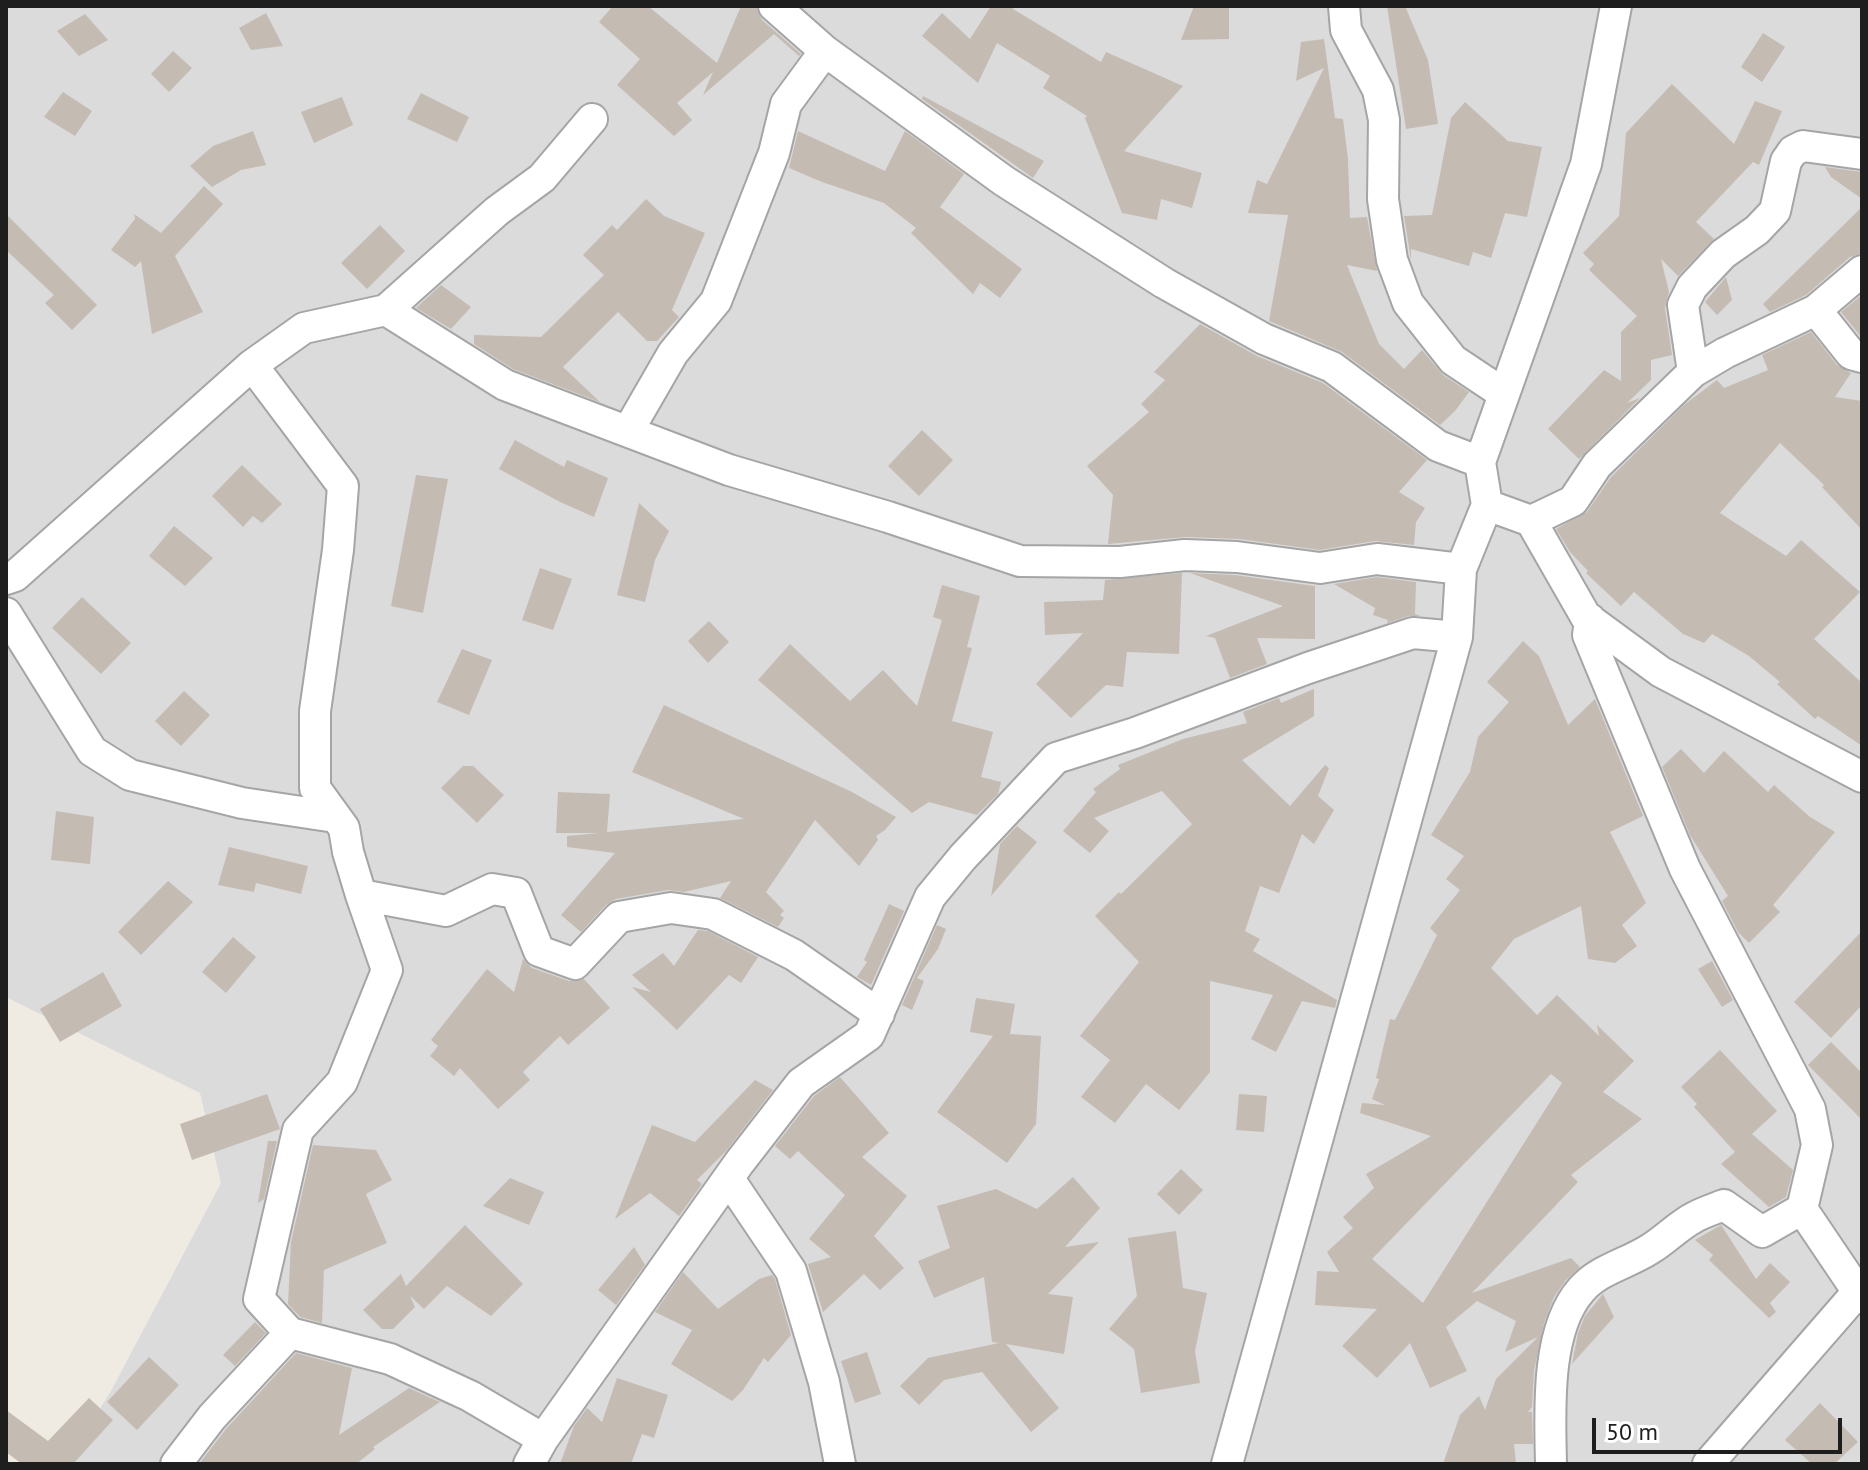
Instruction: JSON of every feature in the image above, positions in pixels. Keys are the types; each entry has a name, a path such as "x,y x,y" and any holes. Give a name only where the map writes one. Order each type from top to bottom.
{"street":[{"path":"1344,6 1346,30 1378,90 1384,120 1383,199 1392,260 1408,303 1453,360 1504,394"},
{"path":"1227,1464 1457,637 1461,569 1487,505 1480,462 1586,164 1616,6"},
{"path":"781,9 825,51 1004,181 1164,283 1264,339 1332,367 1438,446 1480,462"},
{"path":"628,431 673,353 716,301 774,153 786,104 825,51"},
{"path":"6,579 15,576 252,365 304,328 386,310 497,211 542,178 592,119"},
{"path":"1693,372 1683,305 1692,287 1723,254 1757,230 1775,211 1786,161 1793,151 1803,146 1862,154"},
{"path":"1531,521 1573,501 1597,465 1693,372 1725,353 1816,310 1862,271"},
{"path":"386,310 505,385 729,470 888,517 1020,561 1120,562 1185,555 1237,557 1320,568 1377,559 1461,569"},
{"path":"1816,310 1851,354 1862,357"},
{"path":"252,365 343,486 338,550 315,711 315,788 344,828 361,895 387,970 342,1082 298,1130 259,1299 290,1333 390,1359 470,1396 536,1452 729,1179 801,1083 869,1035 930,897 963,857 1056,758 1135,733 1308,668 1413,633 1457,637"},
{"path":"1487,505 1531,521 1590,619 1588,635 1685,869 1810,1109 1817,1145 1802,1209 1762,1232 1724,1205 1694,1217 1649,1250 1604,1271 1581,1290 1566,1314 1556,1353 1549,1394 1551,1464"},
{"path":"6,613 92,751 130,775 242,803 335,817"},
{"path":"1586,617 1661,672 1862,777"},
{"path":"361,895 446,911 492,889 516,893 539,951 575,964 619,917 671,908 713,914 794,955 879,1014"},
{"path":"729,1179 791,1271 824,1382 840,1464"},
{"path":"1708,1464 1861,1292 1802,1209"},
{"path":"176,1464 212,1417 290,1333"}],"shaded area":[{"path":"6,6 1862,6 1862,1464 65,1464 111,1391 221,1183 200,1093 6,997"}],"building":[{"path":"613,6 648,6 717,63 741,6 756,6 762,20 801,54 799,56 774,34 703,95 713,72 677,103 692,120 674,136 617,85 640,59 599,22"},
{"path":"991,6 1014,6 1013,9 1101,62 1106,52 1183,86 1124,151 1202,173 1192,208 1161,199 1157,220 1122,213 1085,118 1087,116 1043,88 1050,76 997,43 978,83 922,36 942,13 970,39"},
{"path":"1194,6 1229,6 1229,39 1181,40"},
{"path":"1387,6 1405,6 1428,60 1438,124 1406,129"},
{"path":"266,13 283,46 251,50 239,28"},
{"path":"85,14 108,40 79,56 57,31"},
{"path":"1763,33 1785,47 1762,82 1741,67"},
{"path":"1324,39 1335,118 1343,119 1350,218 1367,217 1377,271 1347,265 1379,344 1404,369 1422,350 1443,375 1469,392 1440,425 1342,352 1269,321 1288,215 1248,213 1257,180 1267,184 1324,68 1296,81 1301,42"},
{"path":"173,51 192,68 169,92 151,74"},
{"path":"1672,84 1734,144 1755,101 1782,111 1759,165 1753,162 1696,222 1714,239 1678,276 1661,259 1669,292 1665,308 1672,355 1651,360 1651,380 1627,403 1640,398 1579,459 1548,429 1604,370 1621,381 1621,332 1637,316 1589,270 1594,264 1583,253 1619,216 1626,133"},
{"path":"63,92 92,111 75,136 44,117"},
{"path":"421,93 469,117 457,142 407,119"},
{"path":"923,96 1044,161 1033,178 922,99"},
{"path":"342,97 353,125 314,143 301,112"},
{"path":"1465,102 1508,141 1542,147 1527,217 1505,213 1491,258 1473,252 1469,266 1411,249 1411,260 1404,216 1432,215 1451,118"},
{"path":"253,131 266,165 241,170 212,187 190,166 213,146"},
{"path":"798,131 885,171 905,131 964,174 940,207 1022,269 1000,298 980,283 973,294 911,233 916,228 884,203 789,168"},
{"path":"1825,167 1862,172 1862,199 1831,177"},
{"path":"204,186 223,204 175,256 203,312 152,334 141,261 135,267 111,250 135,219 134,214 161,233"},
{"path":"646,199 664,216 705,233 672,310 679,317 657,341 647,341 618,312 563,367 600,402 513,369 474,344 474,335 541,337 604,275 583,255 612,225 617,230"},
{"path":"1862,207 1862,253 1850,257 1806,295 1770,312 1763,304"},
{"path":"6,214 97,305 72,330 45,303 54,295 6,250"},
{"path":"380,225 405,251 367,289 341,263"},
{"path":"1726,277 1732,300 1717,315 1705,302"},
{"path":"441,285 471,307 451,329 416,308"},
{"path":"1862,295 1862,338 1841,312"},
{"path":"1200,324 1257,356 1323,383 1427,460 1399,492 1425,508 1416,522 1414,545 1375,541 1320,550 1239,539 1186,537 1108,544 1113,495 1087,466 1149,412 1141,404 1165,380 1154,372"},
{"path":"1811,332 1837,365 1851,373 1835,397 1862,401 1862,530 1822,487 1824,485 1780,443 1720,513 1786,556 1801,540 1860,592 1814,639 1862,683 1862,746 1818,716 1815,719 1777,684 1780,682 1749,656 1712,634 1704,643 1683,634 1634,592 1621,606 1586,573 1588,571 1570,552 1556,529 1587,512 1611,477 1684,405 1717,380 1724,388 1768,370 1762,355"},
{"path":"922,430 953,460 919,496 888,466"},
{"path":"515,440 564,467 567,460 608,478 594,517 499,469"},
{"path":"242,465 282,504 262,523 253,516 243,527 212,496"},
{"path":"416,475 448,479 423,613 391,606"},
{"path":"639,503 669,531 655,560 645,602 617,595"},
{"path":"174,526 213,558 185,586 149,556"},
{"path":"540,568 572,579 553,630 522,620"},
{"path":"1182,573 1179,654 1127,652 1123,687 1106,685 1071,718 1036,684 1083,633 1045,635 1044,602 1103,600 1105,580"},
{"path":"1190,573 1235,575 1315,586 1315,639 1257,638 1267,664 1230,678 1215,638 1206,636 1283,606"},
{"path":"1377,577 1416,582 1415,614 1420,616 1408,616 1387,623 1388,620 1373,615 1375,608 1334,584"},
{"path":"942,585 980,596 967,647 972,648 952,721 993,732 981,777 1001,782 998,794 977,815 929,802 912,813 758,680 790,644 850,701 883,670 917,706 942,620 933,617"},
{"path":"82,597 131,643 101,674 52,628"},
{"path":"709,621 729,642 708,663 688,641"},
{"path":"1523,641 1539,656 1568,725 1595,699 1643,816 1610,832 1646,903 1622,925 1637,946 1615,963 1588,959 1581,906 1514,939 1491,968 1537,1015 1557,995 1599,1036 1597,1025 1634,1061 1603,1092 1642,1119 1571,1175 1578,1182 1472,1293 1571,1258 1580,1267 1554,1297 1544,1323 1534,1371 1532,1407 1528,1412 1532,1412 1533,1444 1514,1444 1516,1464 1443,1464 1460,1415 1479,1396 1485,1410 1496,1379 1538,1337 1505,1352 1516,1321 1477,1301 1446,1327 1467,1371 1430,1388 1410,1343 1377,1378 1342,1346 1377,1309 1315,1305 1317,1271 1339,1272 1327,1252 1353,1228 1343,1217 1374,1188 1366,1174 1431,1136 1360,1113 1362,1103 1385,1105 1372,1099 1379,1079 1376,1078 1390,1019 1395,1020 1437,935 1430,928 1460,890 1446,879 1464,856 1431,835 1470,772 1478,737 1509,702 1487,682","holes":["1551,1074 1562,1083 1423,1303 1372,1259"]},
{"path":"462,649 492,660 469,715 437,702"},
{"path":"1314,689 1314,716 1242,760 1290,806 1325,765 1329,768 1318,796 1334,810 1314,844 1302,834 1279,893 1260,886 1245,931 1260,939 1253,951 1337,1000 1335,1008 1302,1001 1276,1052 1251,1039 1273,995 1210,981 1210,1072 1179,1110 1146,1084 1115,1123 1081,1097 1110,1060 1080,1036 1139,962 1095,916 1192,824 1162,791 1094,818 1109,831 1090,853 1063,831 1096,792 1093,789 1120,769 1118,765 1183,739 1247,723 1243,712 1279,698 1281,703"},
{"path":"184,691 210,715 181,746 155,721"},
{"path":"664,705 852,792 896,817 876,836 878,840 859,866 815,820 766,892 784,911 780,915 784,918 778,927 720,898 731,881 684,892 668,890 616,899 606,905 581,932 561,915 615,853 567,847 567,836 599,833 556,833 558,792 610,794 607,832 744,819 632,772"},
{"path":"1681,749 1704,773 1724,751 1768,792 1774,785 1810,817 1835,832 1773,905 1780,912 1749,943 1738,932 1722,901 1728,896 1690,835 1662,767"},
{"path":"463,766 473,766 504,795 477,823 441,788"},
{"path":"56,811 94,817 90,864 51,860"},
{"path":"1017,826 1037,842 991,896 1000,844"},
{"path":"229,847 308,866 301,894 256,883 254,892 218,885"},
{"path":"168,881 193,902 141,955 118,932"},
{"path":"889,904 904,911 871,985 857,977 867,962 864,960"},
{"path":"937,925 946,929 938,949 917,978 924,981 912,1010 902,1005"},
{"path":"698,930 708,931 758,957 741,983 729,975 677,1030 632,987 651,992 632,975 663,953 674,966"},
{"path":"1862,931 1862,1005 1831,1038 1794,1002"},
{"path":"233,937 256,957 226,993 202,972"},
{"path":"523,959 532,968 569,981 584,979 610,1008 568,1045 560,1036 523,1072 530,1080 498,1109 460,1068 454,1076 430,1056 438,1046 431,1040 487,969 514,992"},
{"path":"1712,961 1733,1000 1722,1007 1698,969"},
{"path":"103,972 122,1006 60,1042 40,1009"},
{"path":"976,998 1015,1004 1010,1034 1041,1036 1036,1124 1007,1163 937,1112 993,1036 970,1032"},
{"path":"1831,1042 1862,1073 1862,1120 1808,1065"},
{"path":"1720,1050 1777,1111 1752,1134 1793,1170 1786,1197 1769,1207 1721,1164 1735,1152 1694,1107 1697,1104 1681,1087"},
{"path":"840,1077 889,1133 862,1157 907,1196 874,1236 904,1268 880,1290 864,1274 823,1312 808,1264 831,1257 809,1239 845,1195 798,1151 790,1159 775,1146 814,1096"},
{"path":"755,1080 773,1090 727,1150 697,1180 702,1184 679,1216 650,1193 615,1219 652,1125 695,1142"},
{"path":"267,1094 280,1129 192,1160 180,1124"},
{"path":"1239,1094 1267,1096 1264,1132 1236,1130"},
{"path":"268,1141 277,1141 264,1199 258,1203"},
{"path":"313,1145 376,1150 392,1180 366,1194 387,1243 324,1270 322,1323 300,1317 288,1304 291,1242"},
{"path":"1181,1169 1203,1190 1179,1215 1157,1194"},
{"path":"1073,1177 1100,1208 1065,1247 1099,1242 1048,1294 1073,1297 1064,1354 1006,1344 1059,1408 1031,1432 982,1372 944,1380 919,1405 900,1386 928,1358 999,1343 992,1342 984,1277 934,1298 918,1261 950,1248 937,1206 996,1189 1037,1209"},
{"path":"510,1178 544,1192 529,1225 483,1206"},
{"path":"465,1225 523,1284 491,1316 447,1286 424,1309 410,1296 415,1307 393,1329 382,1329 363,1310 401,1274 406,1286"},
{"path":"1721,1225 1756,1279 1770,1263 1790,1282 1770,1303 1776,1312 1769,1318 1709,1260 1713,1255 1695,1240"},
{"path":"1176,1231 1183,1288 1207,1293 1195,1351 1200,1383 1141,1393 1134,1349 1109,1329 1137,1296 1128,1238"},
{"path":"634,1247 645,1265 616,1305 598,1290"},
{"path":"683,1272 718,1309 759,1279 772,1275 775,1279 791,1335 768,1362 764,1358 732,1401 671,1364 692,1330 655,1312"},
{"path":"1603,1294 1614,1317 1572,1364 1585,1316"},
{"path":"255,1322 266,1333 235,1366 223,1355"},
{"path":"867,1352 881,1394 855,1403 841,1361"},
{"path":"296,1353 352,1368 339,1435 409,1388 440,1402 373,1447 375,1449 356,1464 199,1464 226,1429"},
{"path":"149,1357 179,1385 137,1430 107,1402"},
{"path":"617,1378 668,1395 654,1438 642,1434 631,1464 560,1464 574,1426 587,1408 602,1422"},
{"path":"89,1398 113,1420 73,1464 22,1464 6,1452 6,1410 48,1441"},
{"path":"1820,1403 1858,1442 1834,1464 1812,1464 1785,1440"}]}
